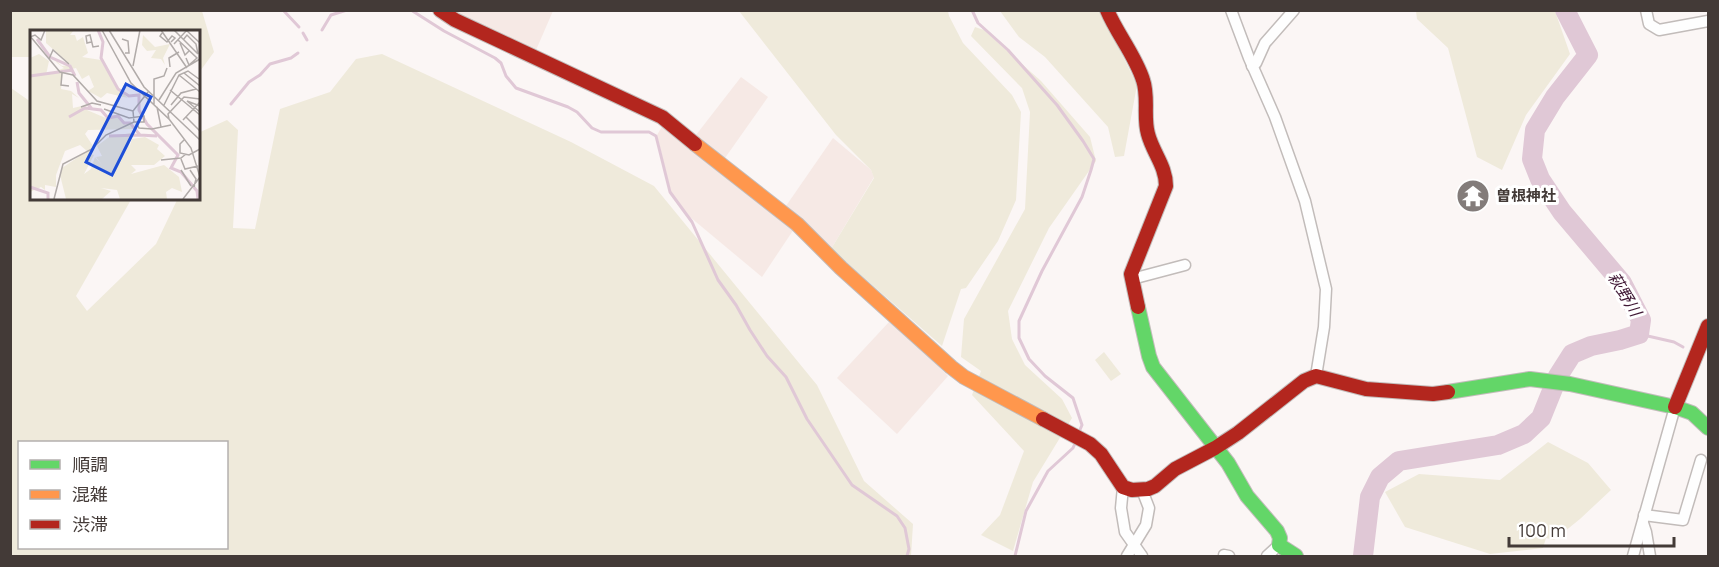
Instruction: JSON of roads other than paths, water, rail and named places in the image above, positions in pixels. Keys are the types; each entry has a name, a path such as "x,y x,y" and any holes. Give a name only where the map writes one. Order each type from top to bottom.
{"street":[{"path":"440,10 454,20 662,117 797,224 841,268 951,367 964,377 1077,438 1101,454 1123,487 1132,490 1155,486 1175,469 1215,448 1304,381 1316,376 1366,388 1433,393 1530,379 1546,380 1675,406 1692,413 1708,428"},
{"path":"1107,10 1143,82 1147,132 1166,171 1167,179 1131,274 1149,356 1154,366 1228,463 1247,496 1277,531 1280,538 1279,545 1267,556"},
{"path":"1231,10 1252,66 1275,117 1305,201 1326,289 1324,327 1316,376"},
{"path":"1252,66 1256,63 1265,43 1294,10"},
{"path":"1646,10 1649,24 1659,30 1708,21"},
{"path":"1132,279 1185,265"},
{"path":"1633,556 1675,406 1704,346 1708,326"},
{"path":"1643,519 1683,520 1701,460"},
{"path":"1123,487 1121,508 1125,532 1142,556"},
{"path":"1127,556 1146,525 1149,508 1142,490"},
{"path":"1643,519 1650,556"},
{"path":"1279,545 1296,556"}],"waterway":[{"path":"283,10 299,27"},
{"path":"322,30 331,15 347,10"},
{"path":"411,10 444,31 495,58 501,63 506,76 516,88 568,107 577,112 592,128 601,132 649,132 656,136 670,192 692,222 718,280 767,356 786,377 807,419 852,485 897,516 905,528 909,549 907,556"},
{"path":"972,10 978,23 1008,50 1057,105 1094,159 1082,197 1042,271 1019,321 1019,338 1029,359 1045,376 1073,398 1082,425 1079,432"},
{"name":"萩野川","path":"1363,556 1370,497 1380,477 1399,461 1498,445 1524,434 1541,418 1558,376 1572,354 1591,346 1639,334 1641,320 1622,283 1562,212 1540,179 1532,159 1535,130 1555,97 1588,55 1565,10"},
{"path":"303,33 307,40"},
{"path":"231,104 249,82 260,75 270,64 291,58 298,53"},
{"path":"1639,334 1674,342 1683,347"},
{"path":"1015,556 1026,511 1048,471 1073,448 1076,441"}],"place":[{"name":"曽根神社","path":"1473,196"}]}
